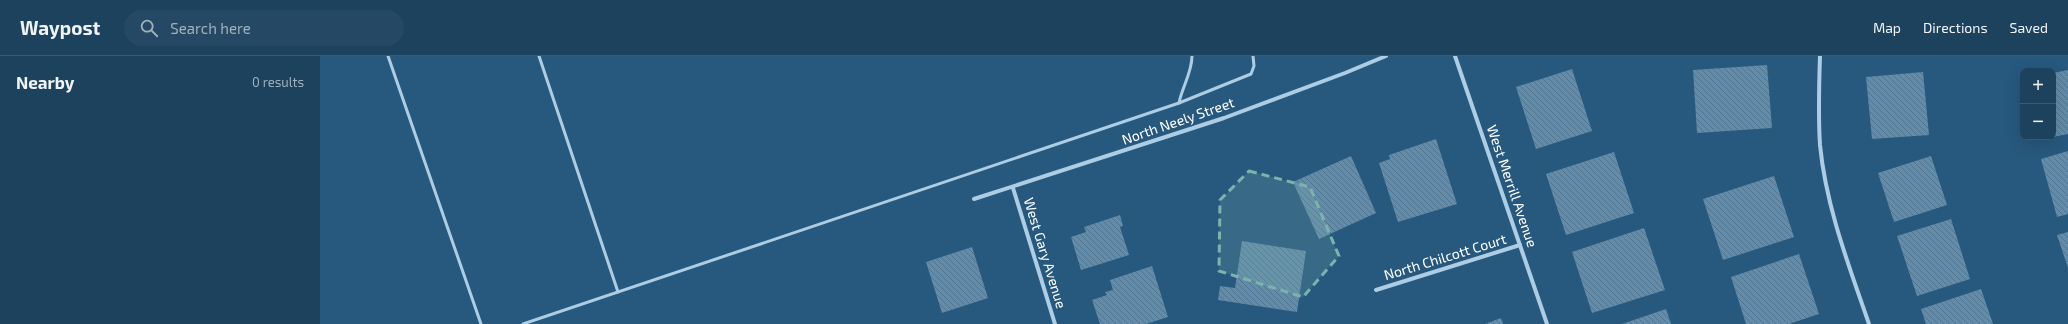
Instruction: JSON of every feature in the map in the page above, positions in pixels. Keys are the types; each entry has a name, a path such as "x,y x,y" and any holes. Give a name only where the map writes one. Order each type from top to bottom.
{"street":[{"name":"North Neely Street","path":"974,199 1013,188 1224,118 1346,73 1386,56"},
{"name":"West Merrill Avenue","path":"1455,56 1547,324"},
{"path":"1820,56 1818,106 1820,146 1828,191 1840,239 1869,324"},
{"name":"West Gary Avenue","path":"1013,188 1055,324"},
{"name":"North Chilcott Court","path":"1376,290 1520,245"}],"lane":[{"path":"388,56 481,324"},
{"path":"539,56 618,292"},
{"path":"1179,104 1181,91 1192,67 1192,56"},
{"path":"523,324 1179,104 1252,74 1254,66 1253,56"}],"highlighted area":[{"path":"1249,171 1310,187 1339,256 1303,297 1219,271 1220,200"}],"building":[{"path":"1767,65 1772,128 1697,133 1693,70"},
{"path":"1572,69 1592,131 1536,149 1516,87"},
{"path":"2068,70 2068,134 2056,136 2056,104 2056,72"},
{"path":"1923,72 1929,135 1872,139 1866,77"},
{"path":"1436,139 1457,204 1398,222 1379,163 1390,159 1389,155"},
{"path":"2068,151 2068,214 2057,217 2041,159"},
{"path":"1614,152 1634,213 1566,235 1546,174"},
{"path":"1351,156 1376,213 1319,239 1293,182"},
{"path":"1931,156 1947,205 1894,222 1878,173"},
{"path":"1774,176 1794,237 1723,260 1703,199"},
{"path":"1120,215 1123,226 1120,227 1129,255 1081,270 1071,237 1086,232 1084,227"},
{"path":"1951,219 1970,279 1917,296 1897,236"},
{"path":"1644,228 1665,290 1592,313 1572,252"},
{"path":"2068,232 2068,268 2057,235"},
{"path":"1242,241 1306,251 1297,312 1218,300 1220,286 1235,288"},
{"path":"972,247 988,298 942,313 926,262"},
{"path":"1799,254 1819,314 1789,324 1746,324 1731,277"},
{"path":"1152,266 1168,317 1146,324 1100,324 1092,300 1107,295 1105,292 1113,290 1110,280"},
{"path":"1981,289 1993,324 1926,324 1921,309"},
{"path":"1666,309 1671,324 1622,324"},
{"path":"1501,318 1503,324 1485,324"}]}
